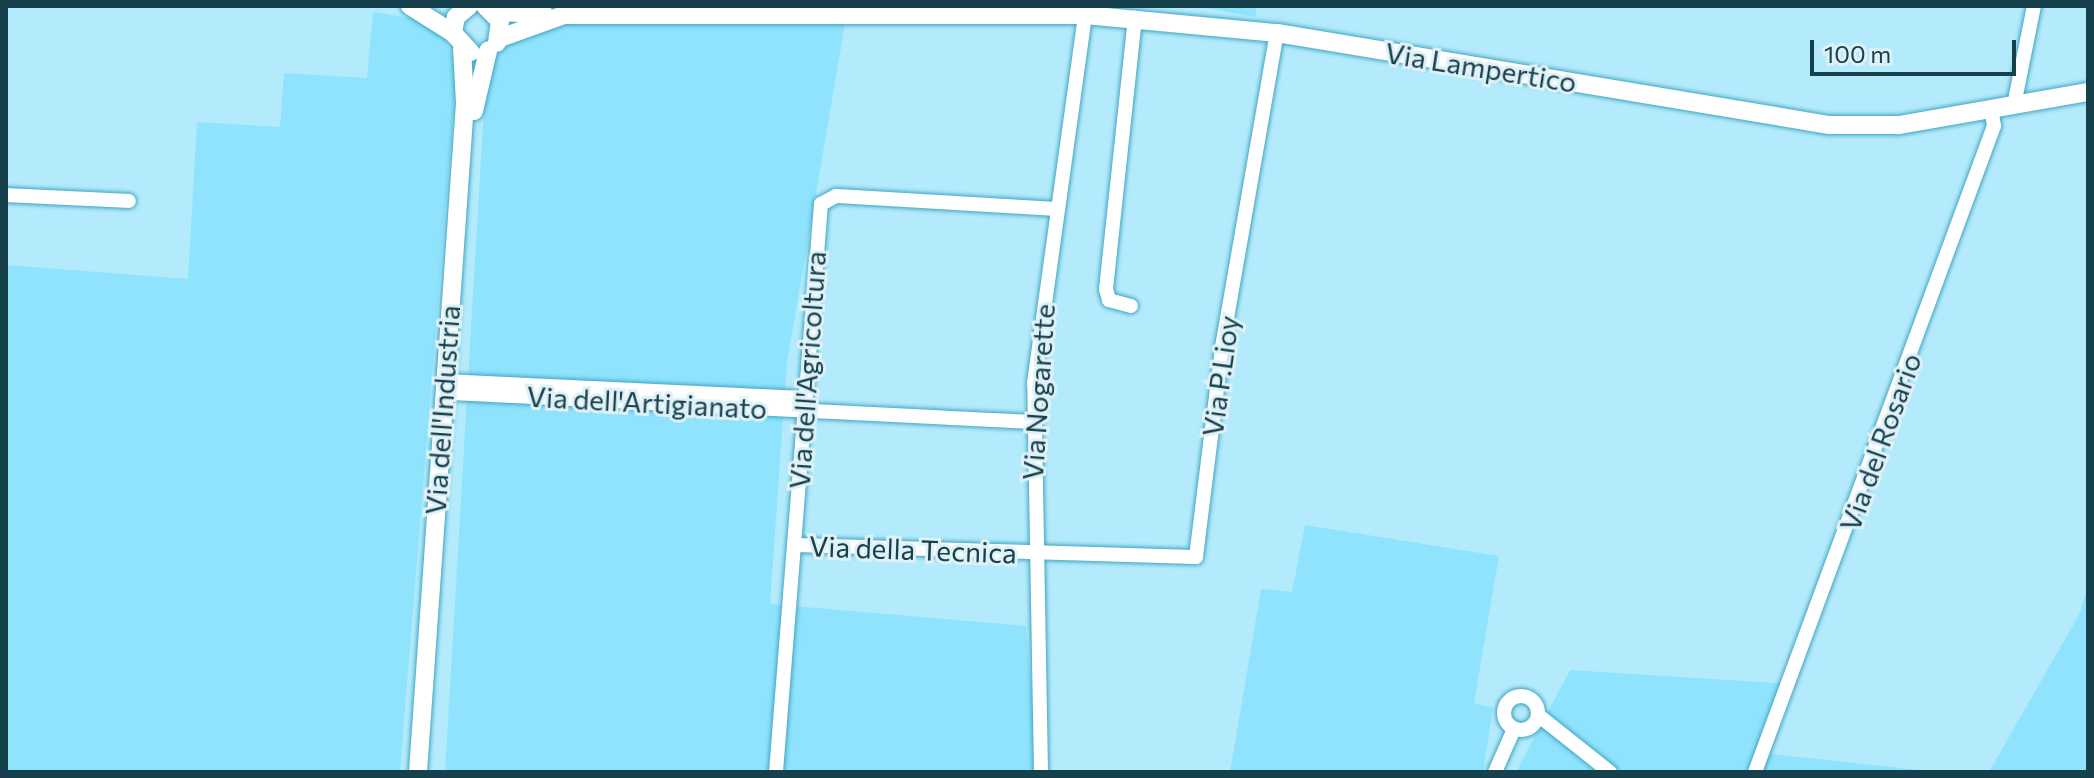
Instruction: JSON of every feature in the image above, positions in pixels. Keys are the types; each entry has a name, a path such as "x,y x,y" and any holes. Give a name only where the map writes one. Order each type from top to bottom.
{"street":[{"path":"413,6 465,9 458,40"},
{"path":"413,6 458,40 494,44"},
{"path":"2014,105 2034,6"},
{"name":"Via Lampertico","path":"549,16 530,9 490,9 494,44 549,16 596,11 872,10 1135,18 1164,13 1829,125 1899,125 2088,92"},
{"name":"Via Nogarette","path":"1041,772 1032,554 1033,422 1054,209 1085,15"},
{"path":"1131,306 1109,300 1106,289 1135,18"},
{"name":"Via P.Lioy","path":"1032,554 1196,557 1222,347 1277,33"},
{"name":"Via dell'Industria","path":"426,772 465,103 458,40"},
{"name":"Via dell'Industria","path":"418,772 448,387 475,103 494,44"},
{"name":"Via del Rosario","path":"1755,772 1994,126 1991,108"},
{"path":"6,195 129,201"},
{"name":"Via dell'Agricoltura","path":"776,772 821,204 836,196 1054,209"},
{"name":"Via dell'Artigianato","path":"448,387 803,404 1033,422"},
{"name":"Via della Tecnica","path":"794,545 1032,554"},
{"path":"1514,729 1504,716 1513,698 1529,697 1538,715 1610,772"},
{"path":"1514,729 1529,729 1538,715"},
{"path":"1495,772 1514,729"}],"shaded area":[{"path":"1197,6 1257,6 1255,17"},
{"path":"373,12 422,20 441,34 457,64 400,772 6,772 6,265 188,279 197,122 280,127 284,73 367,78"},
{"path":"552,22 845,24 787,363 770,604 1026,626 1038,772 445,772 484,108 493,60 521,31"},
{"path":"1305,525 1499,556 1474,703 1493,708 1483,772 1230,772 1261,589 1292,592"},
{"path":"2088,586 2088,772 1989,772 2080,613"},
{"path":"1570,670 1794,684 1770,754 1938,772 1516,772"}]}
